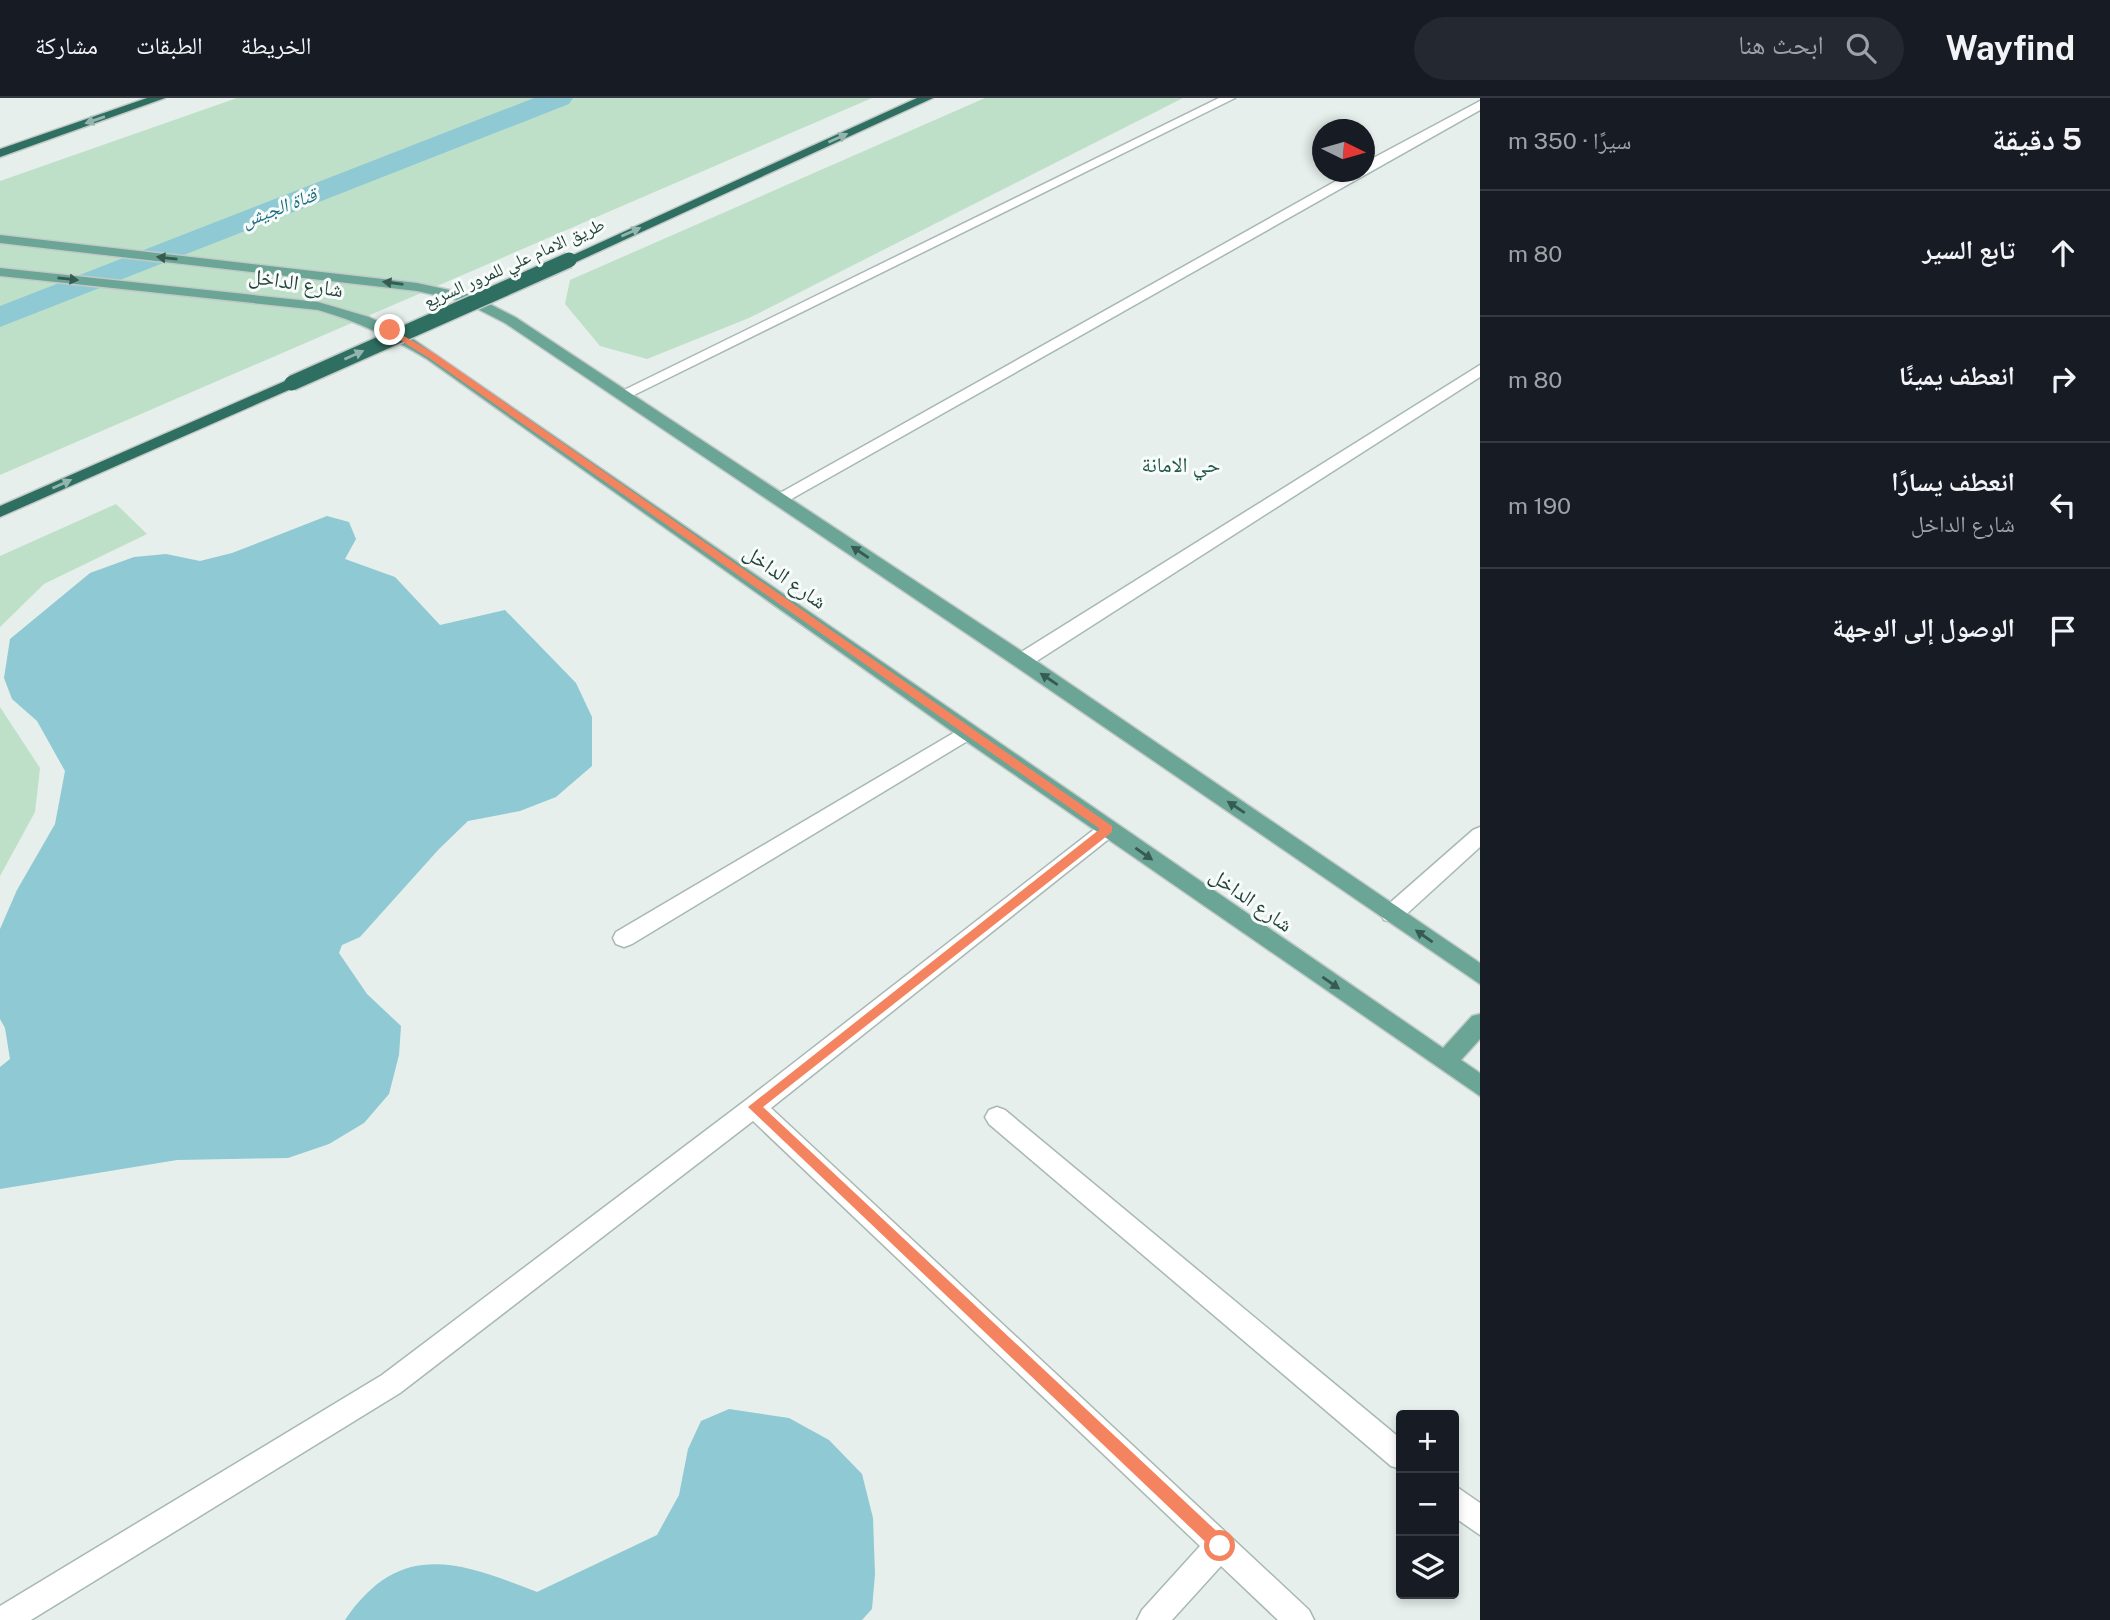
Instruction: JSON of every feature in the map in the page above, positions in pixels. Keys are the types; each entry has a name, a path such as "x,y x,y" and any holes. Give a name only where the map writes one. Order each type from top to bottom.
{"highway":[{"path":"0,153 159,98"},
{"name":"طريق الامام علي للمرور السريع","path":"0,512 927,98"}],"main road":[{"name":"شارع الداخل","path":"0,239 417,287 467,298 510,320 624,394 1022,661 1480,975"},
{"name":"شارع الداخل","path":"0,272 318,306 355,315 390,330 466,380 967,732 1480,1086"},
{"path":"1445,1062 1480,1023"}],"street":[{"path":"624,394 1229,98"},
{"path":"1375,163 1480,104"},
{"path":"779,498 1342,182"},
{"path":"1022,661 1480,370"},
{"path":"624,938 967,732"},
{"path":"7,1618 391,1384 754,1107 1108,829"},
{"path":"1392,914 1480,835"},
{"path":"754,1107 1299,1620"},
{"path":"997,1117 1396,1451"},
{"path":"1459,1503 1480,1521"},
{"path":"1152,1620 1220,1546"}],"green space":[{"path":"237,98 872,98 0,475 0,181"},
{"path":"985,98 1183,98 749,318 647,359 600,346 565,304 570,280"},
{"path":"116,504 147,534 44,584 0,627 0,556"},
{"path":"0,707 40,768 35,812 0,876"}],"water":[{"path":"327,516 349,522 356,539 345,559 395,577 440,625 505,610 576,683 592,717 592,766 556,797 520,811 468,821 439,849 360,937 342,945 339,953 367,994 401,1026 399,1055 389,1094 364,1123 329,1144 288,1158 177,1160 0,1189 0,1067 10,1059 5,1028 0,1019 0,929 17,890 55,824 65,771 37,721 12,699 4,678 10,639 90,573 134,557 166,554 200,561 232,553"},
{"path":"729,1409 789,1418 829,1440 862,1474 873,1518 875,1574 872,1609 862,1620 345,1620 366,1594 387,1577 410,1568 433,1564 457,1566 537,1592 657,1535 679,1495 688,1449 701,1421"}],"waterway":[{"name":"قناة الجيش","path":"0,317 559,98"}],"district":[{"name":"حي الامانة","path":"1181,465"}],"route":[{"path":"390,330 432,356 1108,829 754,1107 1220,1546"}]}
